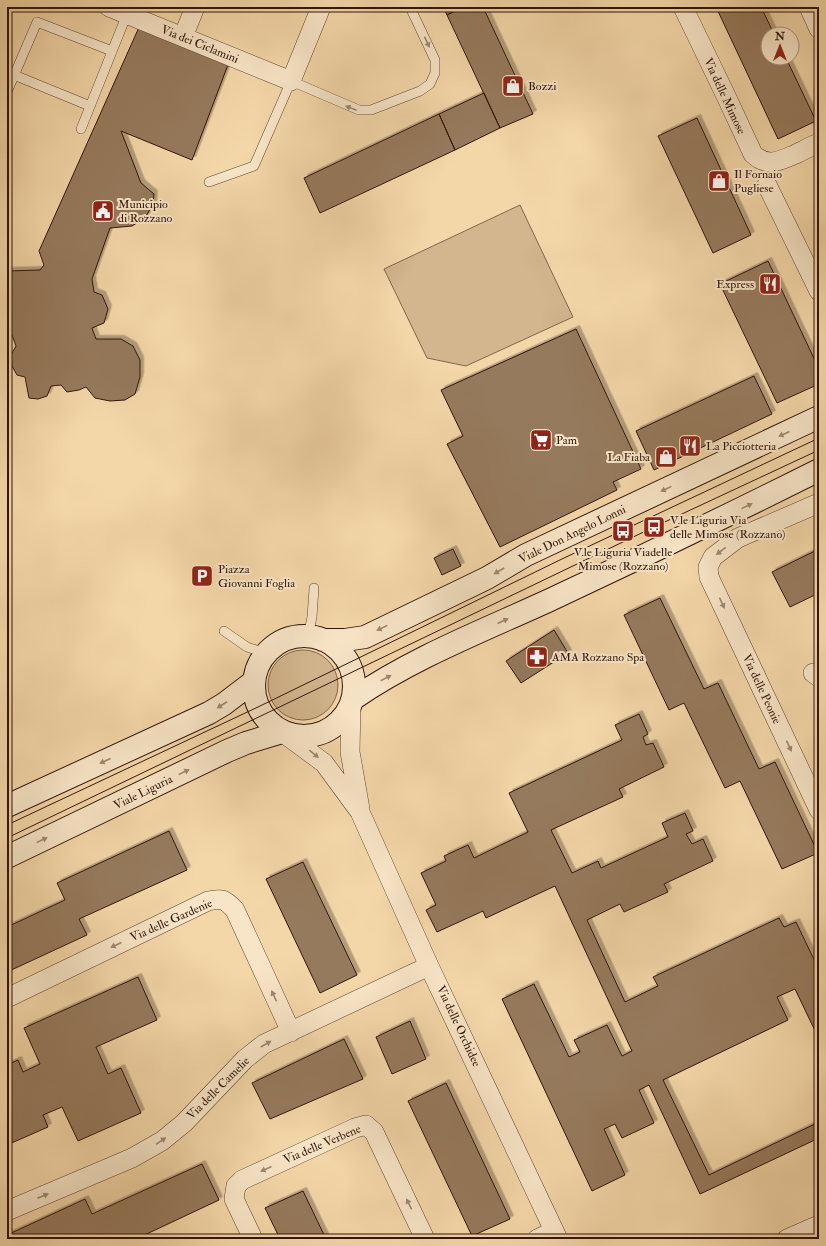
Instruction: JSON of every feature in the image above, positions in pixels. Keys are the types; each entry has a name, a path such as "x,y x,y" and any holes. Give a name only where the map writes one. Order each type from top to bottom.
{"main road":[{"name":"Viale Don Angelo Lonni","path":"316,638 345,640 365,637 487,578 526,555 819,417"},
{"path":"352,702 354,686 353,673 348,662 336,648 316,638 292,637 278,643 265,654 257,666 253,682 254,695 260,712 272,725 282,732 298,736 314,735 329,730 342,719 352,702 375,684 408,666 552,599 819,470"},
{"path":"8,802 209,713 224,704 253,682"},
{"name":"Viale Liguria","path":"7,857 227,751 246,743 282,732"}],"street":[{"name":"Via dei Ciclamini","path":"109,7 291,81"},
{"path":"183,36 195,7"},
{"path":"291,81 321,7"},
{"name":"Via delle Mimose","path":"683,7 752,154 756,158 767,162 777,162 819,143"},
{"path":"809,7 819,29"},
{"path":"767,185 819,291"},
{"name":"Via delle Peonie","path":"819,503 738,538 713,557 708,567 709,577 819,810"},
{"name":"Via delle Orchidee","path":"352,702 350,752 360,812"},
{"name":"Via delle Orchidee","path":"282,732 324,763 360,812 429,966 556,1235"},
{"name":"Via delle Gardenie","path":"7,998 208,901 218,899 227,901 235,910 290,1032"},
{"name":"Via delle Camelie","path":"7,1211 132,1158 162,1140 184,1122 245,1059 264,1044 429,966"},
{"name":"Via delle Verbene","path":"253,1239 234,1199 236,1186 242,1180 355,1128 366,1125 374,1132 425,1239"},
{"path":"787,1239 819,1225"},
{"path":"536,1239 556,1235"}],"lane":[{"path":"209,182 254,166 291,81 359,110 371,110 420,91 430,84 435,73 435,60 410,7"},
{"path":"81,129 127,14"},
{"path":"7,92 37,22 112,51"},
{"path":"14,75 90,106"},
{"path":"314,588 312,617 316,638"},
{"path":"224,631 247,647 265,654"}],"shaded area":[{"path":"520,205 573,317 466,366 427,358 384,269"},
{"path":"303,650 322,656 332,666 338,685 332,704 322,714 303,720 284,714 274,704 268,685 274,666 284,656"}],"building":[{"path":"443,7 463,7 447,15"},
{"path":"463,7 483,7 533,114 500,128 447,15"},
{"path":"716,7 761,7 770,26 760,26 760,66 790,66 816,121 778,139"},
{"name":"Municipio di Rozzano","path":"140,25 229,62 192,160 121,131 141,183 154,194 153,204 145,218 132,226 110,228 92,279 94,292 102,295 108,309 104,323 92,328 96,339 121,339 133,346 140,360 140,377 135,394 125,400 110,401 95,398 86,387 67,392 61,385 51,386 47,396 38,399 29,398 25,377 17,375 12,366 11,355 16,346 11,332 7,332 7,271 40,270 44,265 39,251"},
{"path":"484,93 500,128 455,150 439,114"},
{"path":"439,114 455,150 320,213 304,178"},
{"path":"697,118 751,235 713,253 658,136"},
{"path":"768,261 819,369 819,384 777,403 720,284"},
{"name":"Pam","path":"576,329 641,469 613,482 617,490 500,547 447,444 463,436 441,390"},
{"path":"754,376 772,414 654,470 636,431"},
{"path":"453,549 461,566 442,575 434,558"},
{"path":"819,549 819,593 790,607 772,572"},
{"path":"660,598 704,689 718,683 759,769 775,762 818,853 782,869 740,781 725,788 684,703 669,710 624,615"},
{"name":"AMA Rozzano Spa","path":"554,630 568,653 521,683 506,661"},
{"path":"639,714 648,734 643,737 646,745 653,743 664,767 619,789 623,797 551,830 572,873 598,861 601,868 668,837 662,823 685,813 693,831 686,834 692,844 703,839 713,861 664,884 668,892 624,912 620,904 587,920 625,1002 658,986 653,977 779,918 784,927 796,922 819,970 819,1039 795,989 777,997 788,1020 663,1080 709,1175 819,1122 819,1138 700,1194 649,1085 639,1090 654,1123 622,1138 615,1124 604,1129 625,1175 592,1191 502,999 534,984 569,1057 580,1052 574,1040 607,1025 622,1056 632,1051 555,886 486,918 483,911 437,932 426,910 436,905 421,873 446,861 444,856 468,845 474,858 528,832 509,793 622,740 615,725"},
{"path":"169,831 187,870 79,919 87,935 7,972 7,927 65,900 57,883"},
{"path":"303,862 357,975 320,993 266,879"},
{"path":"138,977 157,1020 96,1047 108,1074 121,1068 141,1113 78,1141 62,1107 43,1115 48,1127 7,1145 7,1065 18,1060 23,1072 40,1064 24,1028"},
{"path":"410,1021 426,1059 392,1074 376,1037"},
{"path":"344,1039 363,1079 270,1119 252,1083"},
{"path":"446,1083 510,1219 472,1236 408,1101"},
{"path":"202,1164 219,1200 136,1239 99,1239 98,1236 92,1239 7,1239 7,1235 85,1199 92,1214"},
{"path":"303,1191 326,1239 280,1239 265,1208"}],"tram line":[{"path":"7,825 258,707 564,558 819,438"},
{"path":"7,838 654,527 819,450"}],"place":[{"name":"Bozzi","path":"513,86"},
{"name":"Il Fornaio Pugliese","path":"719,181"},
{"name":"Municipio di Rozzano","path":"103,211"},
{"name":"Express","path":"770,284"},
{"name":"Pam","path":"541,440"},
{"name":"La Picciotteria","path":"690,446"},
{"name":"La Fiaba","path":"666,457"},
{"name":"V.le Liguria Via delle Mimose (Rozzano)","path":"654,527"},
{"name":"V.le Liguria Viadelle Mimose (Rozzano)","path":"623,531"},
{"name":"Piazza Giovanni Foglia","path":"202,576"},
{"name":"AMA Rozzano Spa","path":"537,657"}]}
